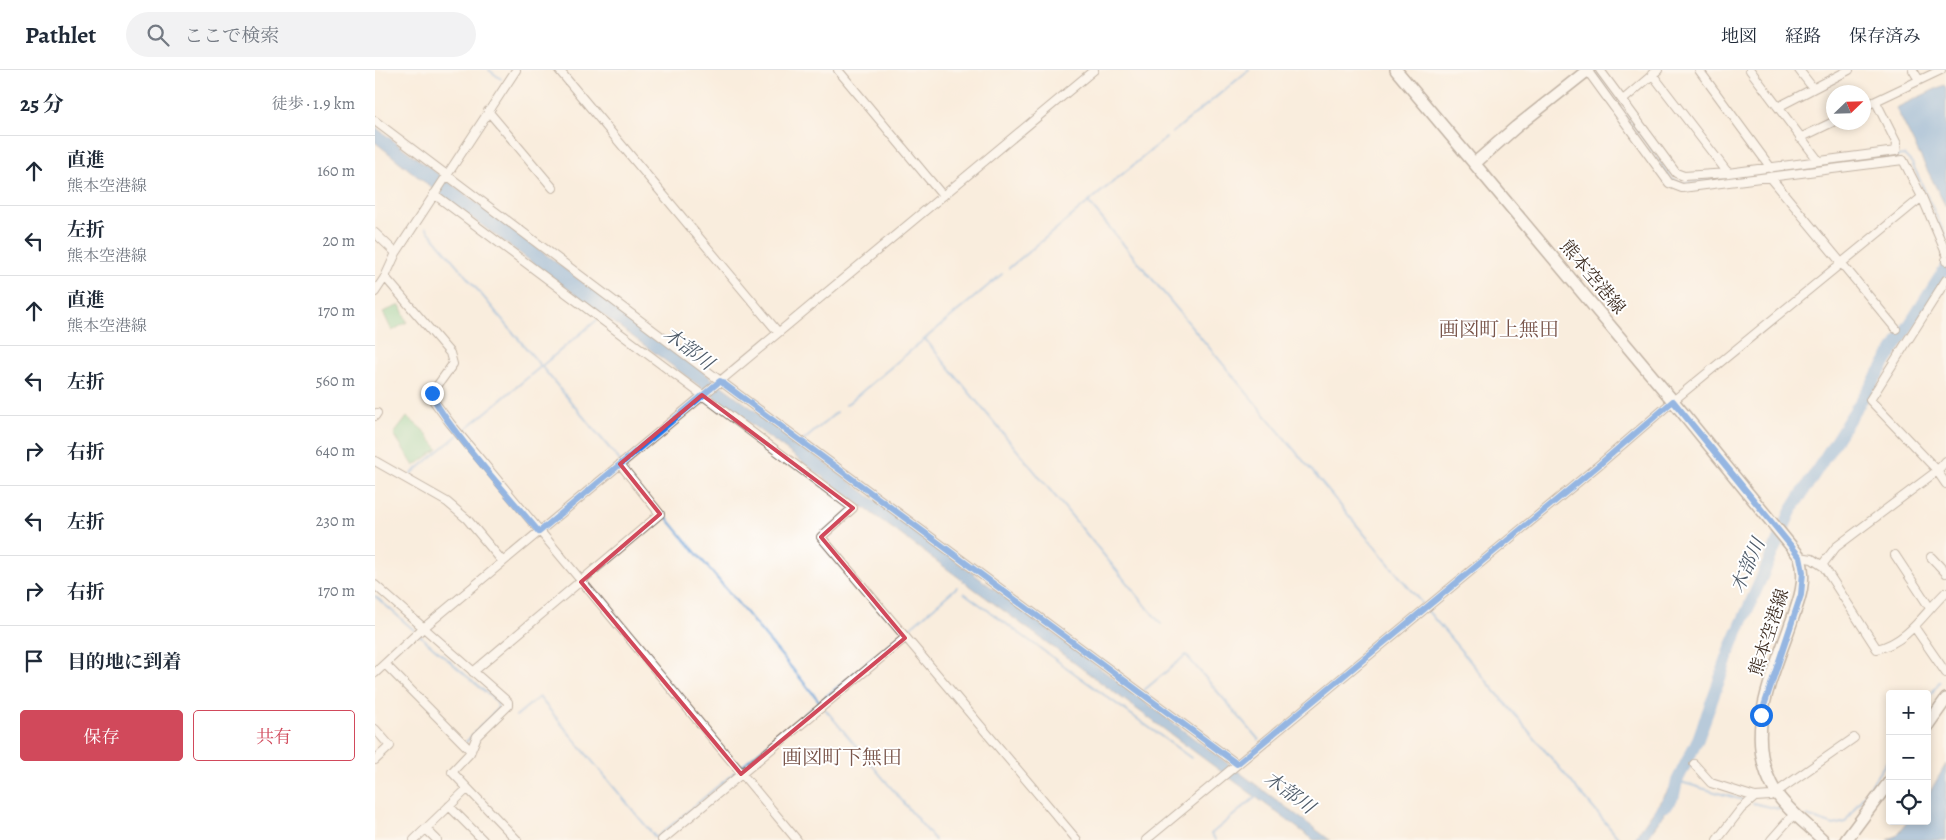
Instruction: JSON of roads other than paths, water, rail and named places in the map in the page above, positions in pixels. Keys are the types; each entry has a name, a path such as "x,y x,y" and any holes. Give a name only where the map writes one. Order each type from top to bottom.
{"main road":[{"name":"熊本空港線","path":"1396,70 1778,527 1800,557 1803,572 1801,595 1761,715 1759,726 1760,749 1776,792 1823,840"},
{"path":"1475,163 1516,127 1588,70"},
{"path":"1931,720 1946,699"},
{"path":"1846,840 1886,786"}],"street":[{"path":"375,292 385,277 396,252 516,70"},
{"path":"559,70 777,332"},
{"path":"838,70 943,196"},
{"path":"471,752 379,668 619,464 1094,70"},
{"path":"1588,70 1669,183 1682,188 1903,160 1922,197 1946,253"},
{"path":"1600,70 1676,173 1685,176 1771,168 1818,160 1896,151 1897,144 1876,102"},
{"path":"1699,70 1771,168"},
{"path":"1750,70 1818,160"},
{"path":"1799,70 1813,88"},
{"path":"1777,107 1849,70"},
{"path":"1913,70 1919,80"},
{"path":"1871,104 1941,70"},
{"path":"1623,100 1655,72 1728,173"},
{"path":"488,111 553,188"},
{"path":"375,121 1235,766"},
{"path":"1801,138 1826,126"},
{"path":"1771,178 1895,329"},
{"path":"434,194 853,508 821,537 1077,840"},
{"path":"1146,840 1600,464 1673,401 1922,197"},
{"path":"375,233 396,252"},
{"path":"385,277 450,353 453,364 432,393 433,400 539,532 797,840"},
{"path":"1946,280 1870,400 1937,471 1946,484"},
{"path":"375,461 447,502 467,519 503,562"},
{"path":"1822,565 1836,547 1937,471 1946,461"},
{"path":"473,672 661,514 619,464"},
{"path":"1895,555 1929,608"},
{"path":"1800,557 1806,556 1822,565 1877,649 1898,641 1915,628 1929,608 1946,592"},
{"path":"1931,557 1946,573"},
{"path":"375,585 420,632 473,672 505,700 508,706 477,736 471,752 452,772 517,840"},
{"path":"1915,628 1946,673"},
{"path":"662,840 905,638"},
{"path":"375,729 390,746 375,760"},
{"path":"1694,764 1711,783 1755,798 1771,796 1853,738"},
{"path":"414,840 467,789"},
{"path":"1717,840 1746,804 1755,798"},
{"path":"449,806 483,840"},
{"path":"1771,840 1795,813"},
{"path":"426,829 437,840"}],"water":[{"path":"1944,85 1946,88 1946,207 1896,108"},
{"path":"375,127 1330,840 1314,840 433,189 375,142"},
{"path":"1946,764 1946,840 1888,840 1897,835 1905,825 1931,825 1931,790"},
{"path":"1669,789 1678,793 1646,840 1633,840"}],"waterway":[{"path":"489,70 501,79"},
{"path":"1172,133 1249,70"},
{"path":"1596,74 1672,179 1683,183 1904,155 1912,163 1946,237"},
{"path":"1009,268 1166,138"},
{"path":"1089,203 1424,606"},
{"path":"426,228 621,462"},
{"name":"木部川","path":"1666,806 1674,795 1677,781 1698,739 1732,645 1791,511 1946,267"},
{"path":"846,405 1002,274"},
{"path":"462,432 597,320"},
{"path":"925,339 1161,624"},
{"path":"804,440 837,412"},
{"path":"411,474 458,435"},
{"path":"662,512 820,702"},
{"path":"904,633 957,587"},
{"path":"964,593 1191,758"},
{"path":"375,596 415,631"},
{"path":"1427,610 1620,840"},
{"path":"418,634 497,702 498,708 466,742"},
{"path":"739,768 900,636"},
{"path":"1143,691 1186,655 1259,740"},
{"path":"1931,694 1940,681"},
{"path":"516,716 539,697 656,838 736,771"},
{"path":"825,709 935,840"},
{"path":"1807,816 1834,825 1845,822 1886,763"},
{"path":"1677,781 1746,801"},
{"path":"1216,840 1211,834 1258,795"},
{"path":"1753,803 1783,810"}],"district":[{"name":"画図町上無田","path":"1499,329"},
{"name":"画図町下無田","path":"842,757"}]}
